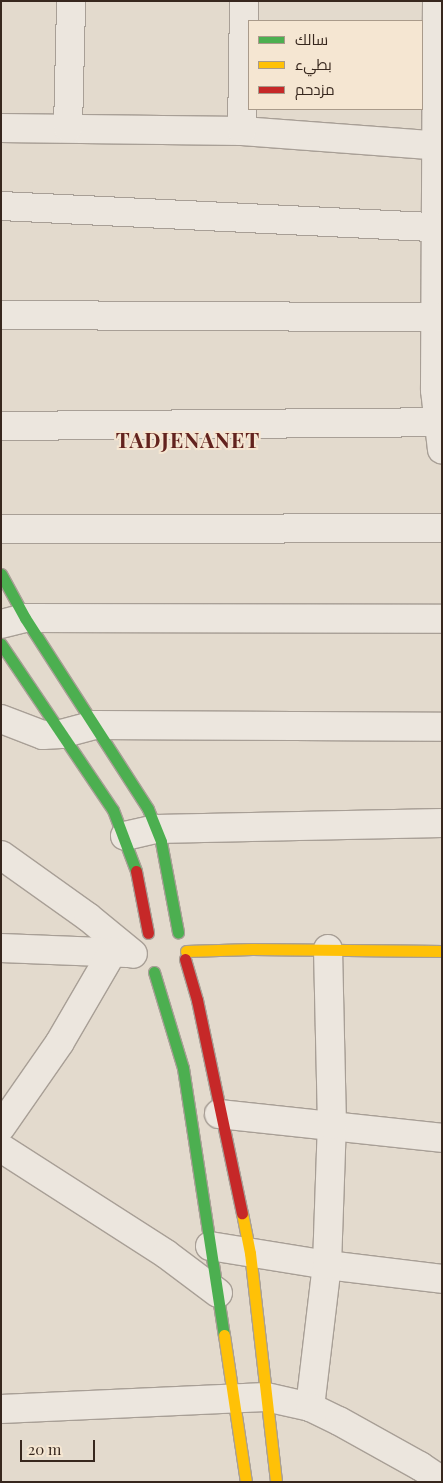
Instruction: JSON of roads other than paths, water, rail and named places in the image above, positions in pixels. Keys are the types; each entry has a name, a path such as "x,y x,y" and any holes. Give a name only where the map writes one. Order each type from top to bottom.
{"main road":[{"path":"1,574 13,621 52,657 148,810 156,829 168,874 178,932 185,944 185,955 197,1000 219,1114 250,1254 276,1482"},
{"path":"1,644 113,810 135,865 138,953 183,1068 246,1482"},
{"path":"138,953 162,927 178,932"},
{"path":"138,953 171,972 185,955 210,949 442,951"}],"street":[{"path":"68,128 71,1"},
{"path":"242,131 244,1"},
{"path":"437,1 439,42 436,227 439,262 435,390 442,450"},
{"path":"1,128 242,131 438,146"},
{"path":"1,206 436,227"},
{"path":"1,316 437,316"},
{"path":"1,426 440,422"},
{"path":"1,529 442,528"},
{"path":"13,621 442,619"},
{"path":"1,719 43,735 61,734 95,725 442,727"},
{"path":"125,836 156,829 442,823"},
{"path":"1,855 138,953"},
{"path":"1,948 138,953"},
{"path":"310,1407 327,1265 332,1125 328,949"},
{"path":"1,1127 60,1042 138,953"},
{"path":"219,1114 442,1138"},
{"path":"1,1148 166,1254 218,1293"},
{"path":"210,1246 327,1265 442,1279"},
{"path":"1,1408 266,1397 310,1407 420,1466 442,1481"}],"district":[{"name":"TADJENANET","path":"188,439"}]}
